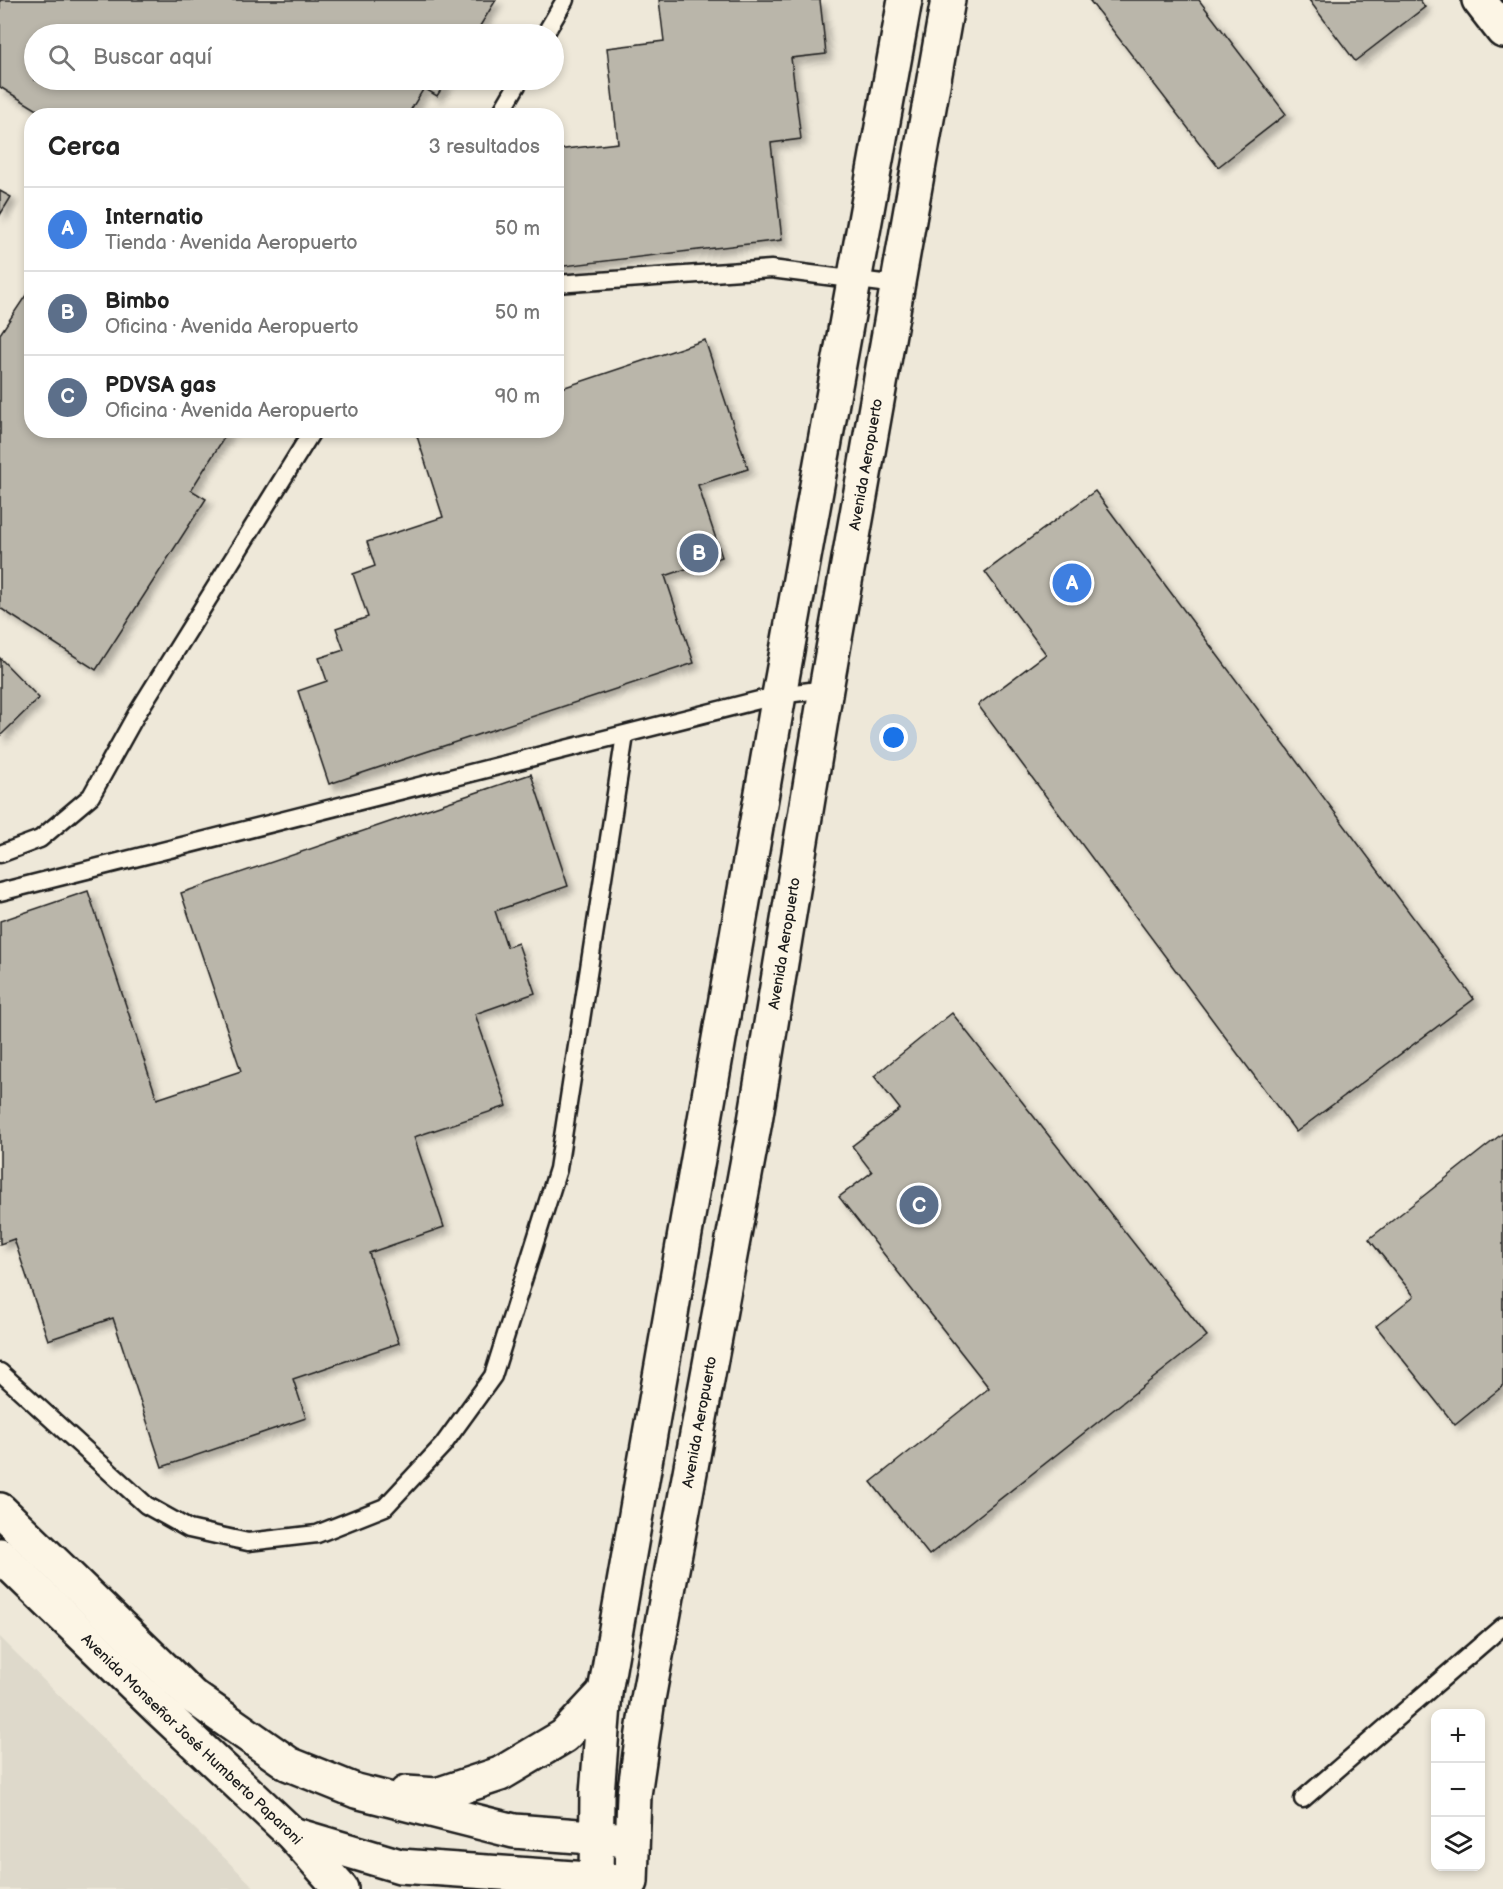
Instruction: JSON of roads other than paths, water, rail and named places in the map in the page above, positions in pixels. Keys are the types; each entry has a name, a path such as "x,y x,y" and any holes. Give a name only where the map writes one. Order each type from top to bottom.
{"street":[{"path":"596,1884 597,1794 605,1692 779,695 905,0"},
{"name":"Avenida Aeropuerto","path":"631,1885 634,1795 648,1699 755,1121 826,689 948,0"},
{"path":"1479,0 1503,31"},
{"name":"Avenida Monseñor José Humberto Paparoni","path":"0,1510 192,1696 289,1764 356,1791 514,1831 633,1840"},
{"name":"Avenida Monseñor José Humberto Paparoni","path":"0,1555 292,1834 400,1866 596,1884 631,1885"},
{"path":"356,1791 437,1795 500,1774 564,1736 605,1692"},
{"path":"292,1834 341,1889"}],"lane":[{"path":"551,24 565,0"},
{"path":"504,108 514,90"},
{"path":"564,283 771,268 898,285"},
{"path":"0,854 40,839 91,796 136,715 308,438"},
{"path":"0,891 779,695 826,689"},
{"path":"0,1372 146,1505 189,1529 248,1542 317,1534 385,1507 443,1445 493,1376 560,1157 626,735"},
{"path":"1303,1799 1503,1626"}],"place":[{"name":"Bimbo","path":"699,553"},
{"name":"Internatio","path":"1072,583"},
{"name":"PDVSA gas","path":"919,1205"}]}
